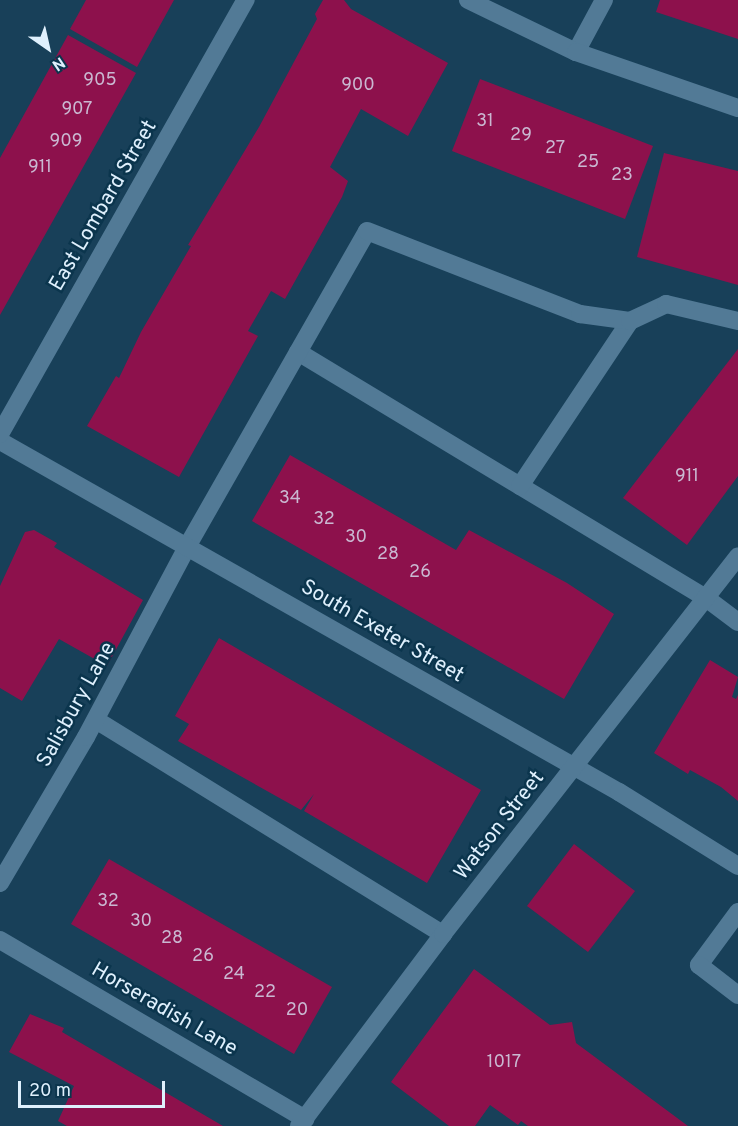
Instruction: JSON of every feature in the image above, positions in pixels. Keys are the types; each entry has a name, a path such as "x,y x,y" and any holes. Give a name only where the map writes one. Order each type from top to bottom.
{"street":[{"name":"East Lombard Street","path":"0,434 246,0"},
{"path":"468,0 576,52 738,108"},
{"path":"576,52 604,0"},
{"name":"Salisbury Lane","path":"0,883 96,720 188,545 367,231 580,314 630,321"},
{"path":"520,486 630,321 666,304 738,321"},
{"path":"298,352 706,598 738,622"},
{"name":"South Exeter Street","path":"0,441 188,545 575,768 738,866"},
{"name":"Watson Street","path":"302,1122 443,934 738,557"},
{"path":"96,720 443,934"},
{"path":"738,912 699,966 738,995"},
{"name":"Horseradish Lane","path":"0,940 302,1122"}],"building":[{"path":"86,0 174,0 137,67 70,29"},
{"path":"323,0 344,0 351,9 448,63 408,136 361,109 330,167 348,181 342,197 285,299 271,291 248,331 258,336 179,477 87,426 116,376 119,378 141,332 191,246 188,245 259,127 317,19 315,14"},
{"path":"660,0 738,0 738,39 656,12"},
{"path":"68,35 136,73 0,315 0,158"},
{"path":"480,79 653,146 625,219 452,151"},
{"path":"664,153 738,171 738,285 637,257"},
{"path":"738,349 738,476 687,545 623,498"},
{"path":"290,455 456,550 469,530 567,583 614,614 564,699 252,521"},
{"path":"34,530 57,543 54,547 143,600 107,666 59,639 22,701 0,688 0,586 25,532"},
{"path":"219,638 481,790 427,883 304,811 314,794 301,810 178,741 189,724 175,716"},
{"path":"710,660 738,677 732,697 736,699 738,695 738,801 721,787 690,770 688,774 654,753"},
{"path":"574,844 635,891 588,952 527,906"},
{"path":"109,859 332,987 294,1054 71,924"},
{"path":"474,969 550,1025 572,1022 576,1043 688,1126 528,1126 521,1121 518,1125 490,1105 475,1126 449,1126 391,1082"},
{"path":"30,1014 64,1028 62,1032 223,1126 67,1126 58,1121 74,1086 9,1052"}]}
